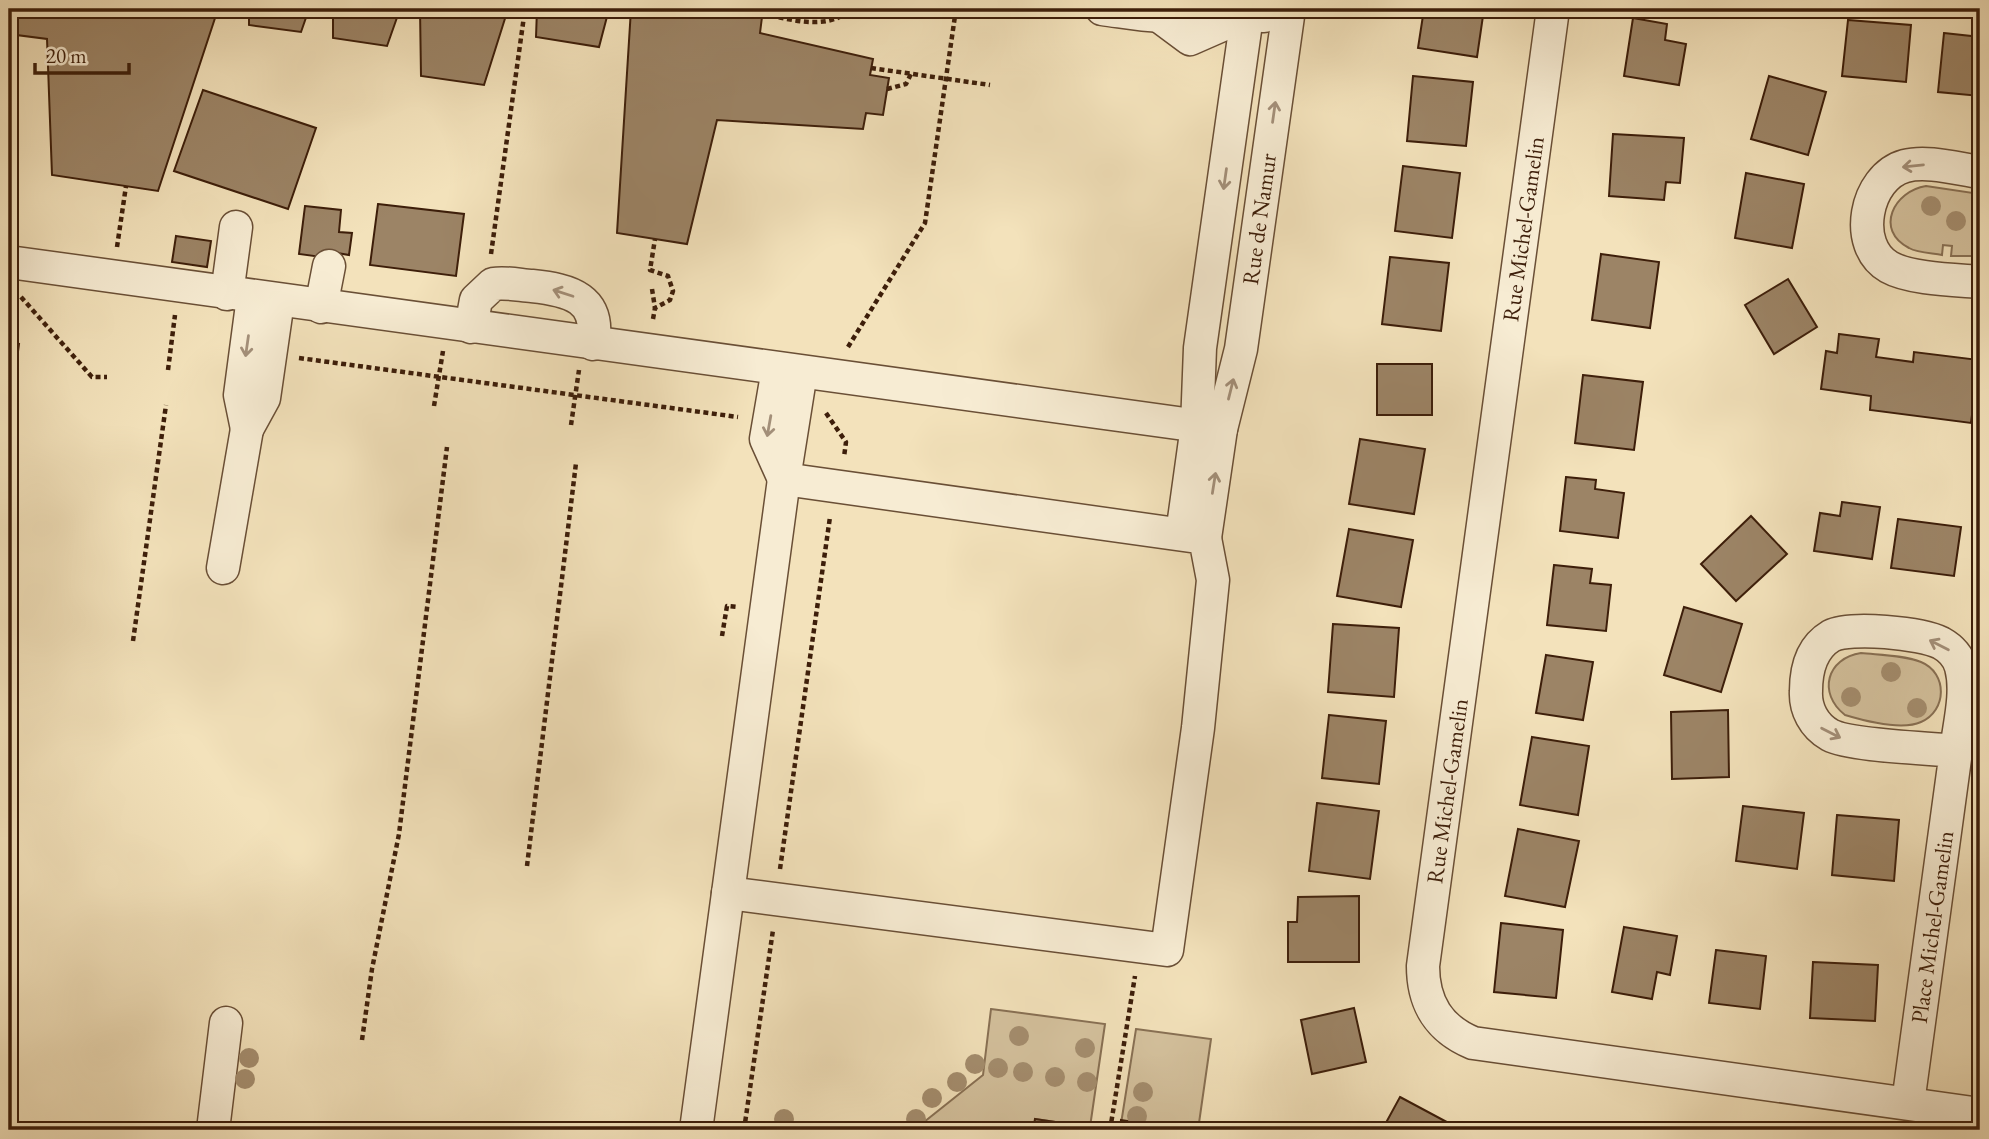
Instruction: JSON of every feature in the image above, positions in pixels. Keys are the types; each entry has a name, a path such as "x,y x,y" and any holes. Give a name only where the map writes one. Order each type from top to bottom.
{"street":[{"path":"1102,9 1186,14 1197,9"},
{"name":"Rue Michel-Gamelin","path":"1553,9 1423,966 1427,999 1445,1027 1463,1039 1484,1046 1980,1114"},
{"path":"1160,13 1190,38 1248,11 1288,14"},
{"name":"Rue de Namur","path":"1209,427 1200,348 1248,11"},
{"name":"Rue de Namur","path":"1209,427 1241,349 1288,14"},
{"path":"1980,172 1913,164 1895,169 1876,188 1868,226 1873,249 1890,267 1915,274 1980,282"},
{"path":"223,568 247,429 240,395 253,297 236,227"},
{"path":"321,307 329,266"},
{"path":"13,277 253,297 321,307 458,335 587,353 790,370 1209,427 1194,536 1213,580 1198,728 1167,950 728,893"},
{"path":"458,335 475,300 493,284 538,287 570,293 584,302 595,318 587,353"},
{"path":"696,1130 784,480 766,439 790,370"},
{"path":"784,480 1194,536"},
{"name":"Place Michel-Gamelin","path":"1908,1103 1956,751 1962,676 1958,660 1948,648 1921,638 1858,631 1840,632 1818,647 1807,671 1805,698 1811,715 1822,729 1847,740 1956,751"},
{"path":"211,1129 226,1023"}],"path":[{"path":"492,259 525,9"},
{"path":"785,9 788,18"},
{"path":"840,9 843,17"},
{"path":"762,14 818,24 843,17 853,9"},
{"path":"843,354 925,223 956,9"},
{"path":"985,9 1001,11"},
{"path":"871,68 990,85"},
{"path":"887,89 906,84 912,72"},
{"path":"116,256 126,186"},
{"path":"655,239 650,270 668,276 673,291 670,300 655,309"},
{"path":"13,277 93,377 107,377"},
{"path":"652,289 655,309 652,327"},
{"path":"168,370 176,306"},
{"path":"434,406 439,375 458,335"},
{"path":"571,425 587,353"},
{"path":"295,358 439,375 746,418"},
{"path":"133,642 166,405"},
{"path":"823,409 846,442"},
{"path":"362,1040 372,969 399,834 447,447"},
{"path":"527,866 576,463"},
{"path":"778,883 831,515"},
{"path":"744,1130 774,917"},
{"path":"1110,1130 1132,992"}],"shaded area":[{"path":"1926,186 1980,194 1980,256 1951,256 1952,246 1943,245 1942,255 1920,252 1898,240 1892,231 1892,212 1905,195"},
{"path":"1861,653 1907,658 1930,667 1940,683 1940,701 1936,710 1921,722 1904,726 1845,715 1831,697 1830,678 1840,662"},
{"path":"991,1009 1105,1024 1090,1127 1036,1119 1033,1130 914,1130 983,1075"},
{"path":"1136,1029 1211,1039 1198,1130 1120,1130"}],"building":[{"path":"9,9 218,9 158,191 52,175 47,39 9,34"},
{"path":"249,9 309,9 301,32 249,25"},
{"path":"333,9 400,9 387,46 333,38"},
{"path":"420,9 508,9 484,85 421,76"},
{"path":"537,9 609,9 599,47 536,37"},
{"path":"631,9 763,9 760,33 873,59 870,75 889,78 883,115 866,113 863,129 717,120 687,244 617,233"},
{"path":"1424,9 1484,9 1477,57 1418,48"},
{"path":"1633,18 1667,24 1665,40 1686,44 1679,85 1624,76"},
{"path":"1848,20 1911,25 1906,82 1842,76"},
{"path":"1944,33 1980,37 1980,96 1938,92"},
{"path":"1413,76 1473,82 1466,146 1407,141"},
{"path":"1769,76 1826,92 1808,155 1751,139"},
{"path":"203,90 316,128 288,209 174,171"},
{"path":"1613,134 1684,138 1680,183 1666,182 1664,200 1609,196"},
{"path":"1403,166 1460,173 1452,238 1395,231"},
{"path":"1746,173 1804,184 1792,248 1735,238"},
{"path":"378,204 464,214 456,276 370,265"},
{"path":"305,206 341,210 339,232 352,233 349,255 337,253 336,259 299,254"},
{"path":"176,236 211,241 207,267 172,262"},
{"path":"1601,254 1659,262 1650,328 1592,320"},
{"path":"1390,257 1449,263 1441,331 1382,324"},
{"path":"1788,279 1817,327 1774,354 1745,305"},
{"path":"1839,334 1879,339 1876,357 1913,362 1914,352 1979,360 1971,423 1870,410 1871,396 1821,389 1826,351 1837,353"},
{"path":"9,343 19,344 17,359 9,359"},
{"path":"1377,364 1432,364 1432,415 1377,415"},
{"path":"1583,375 1643,382 1634,450 1575,443"},
{"path":"1360,439 1425,449 1414,514 1349,504"},
{"path":"1566,477 1596,480 1595,489 1624,493 1618,538 1560,531"},
{"path":"1842,502 1880,507 1872,559 1814,551 1820,513 1840,516"},
{"path":"1751,516 1787,554 1736,601 1701,564"},
{"path":"1898,519 1961,527 1954,576 1891,568"},
{"path":"1349,529 1413,540 1401,607 1337,596"},
{"path":"1554,565 1592,569 1590,583 1611,585 1606,631 1547,625"},
{"path":"1684,607 1742,624 1721,692 1664,675"},
{"path":"1333,624 1399,628 1394,697 1328,692"},
{"path":"1546,655 1593,662 1583,720 1536,713"},
{"path":"1728,710 1729,777 1672,779 1671,712"},
{"path":"1329,715 1386,721 1379,784 1322,778"},
{"path":"1532,737 1589,746 1578,815 1520,805"},
{"path":"1317,803 1379,811 1370,879 1309,871"},
{"path":"1743,806 1804,813 1797,869 1736,861"},
{"path":"1837,815 1899,820 1894,881 1832,875"},
{"path":"1518,829 1579,841 1565,907 1505,896"},
{"path":"1359,896 1359,962 1288,962 1288,922 1297,922 1298,897"},
{"path":"1501,923 1563,930 1556,998 1494,992"},
{"path":"1624,927 1677,936 1670,975 1657,972 1652,999 1612,992"},
{"path":"1716,950 1766,956 1760,1009 1709,1003"},
{"path":"1813,962 1878,965 1875,1021 1810,1018"},
{"path":"1354,1008 1366,1062 1312,1074 1301,1020"},
{"path":"1400,1097 1458,1128 1457,1130 1382,1130"},
{"path":"1035,1119 1097,1128 1097,1130 1033,1130"},
{"path":"1121,1120 1160,1126 1159,1130 1120,1130"},
{"path":"1493,1125 1535,1130 1492,1130"}]}
